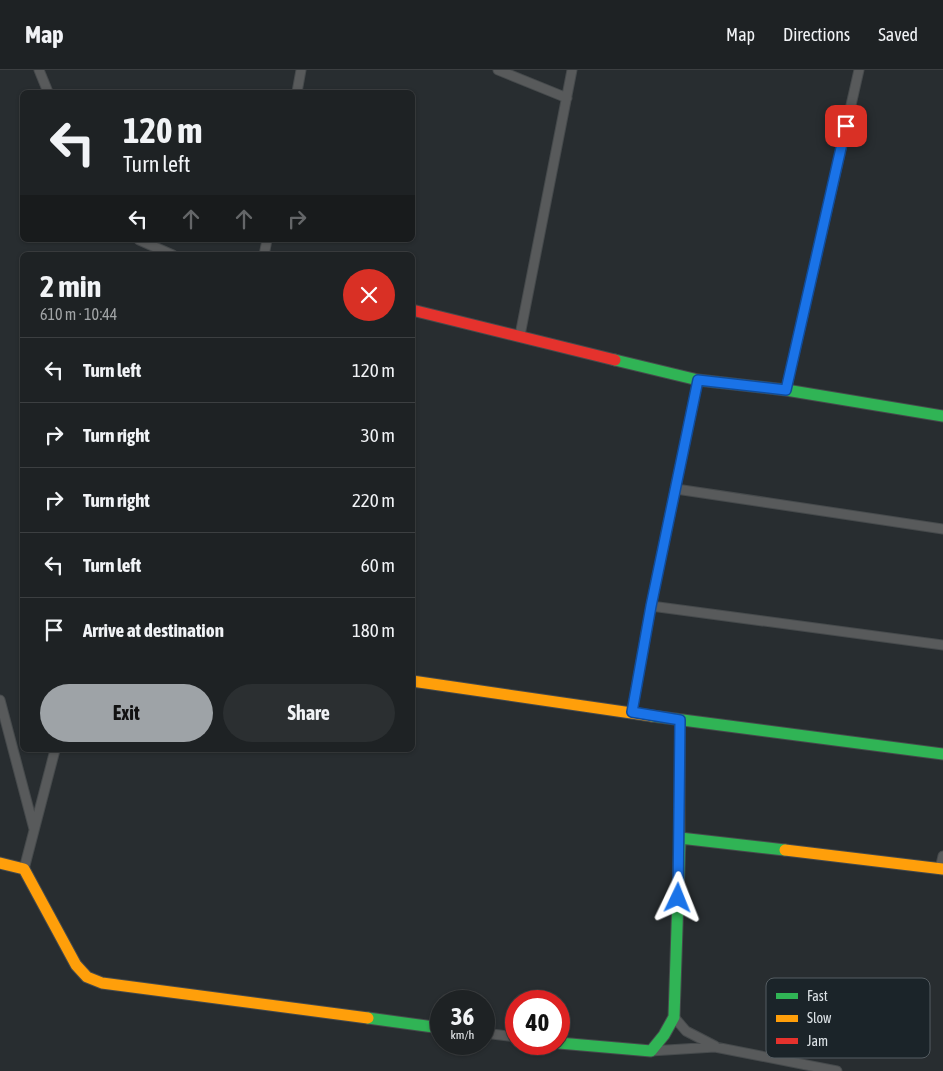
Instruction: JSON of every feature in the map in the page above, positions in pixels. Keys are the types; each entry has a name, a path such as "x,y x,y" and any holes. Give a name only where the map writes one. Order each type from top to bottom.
{"street":[{"path":"40,70 47,90"},
{"path":"297,90 301,70"},
{"path":"498,70 567,98"},
{"path":"520,335 572,70"},
{"path":"786,390 858,70"},
{"path":"144,242 166,252"},
{"path":"415,311 698,380 786,390 943,416"},
{"path":"632,712 651,606 698,380"},
{"path":"676,489 943,529"},
{"path":"651,606 943,645"},
{"path":"415,681 680,720 943,754"},
{"path":"0,700 34,829"},
{"path":"651,1051 674,1017 680,838 680,720"},
{"path":"54,752 24,869 76,965 87,976 102,984 430,1027"},
{"path":"680,838 942,869 943,856"},
{"path":"0,863 24,869"},
{"path":"674,1017 686,1032 715,1047"},
{"path":"570,1044 651,1051 715,1047 766,1057"},
{"path":"771,1058 837,1071"}],"traffic: fast":[{"path":"615,360 698,380 786,390 943,416"},
{"path":"652,716 943,754"},
{"path":"570,1044 651,1051 664,1035 674,1017 680,838 785,850"},
{"path":"368,1018 430,1026"}],"traffic: slow":[{"path":"415,681 652,716"},
{"path":"785,850 943,869"},
{"path":"0,863 24,869 76,965 87,977 102,983 368,1018"}],"traffic: jam":[{"path":"415,311 615,360"}],"route":[{"path":"678,898 680,720 632,712 651,606 698,380 786,390 846,126"}]}
